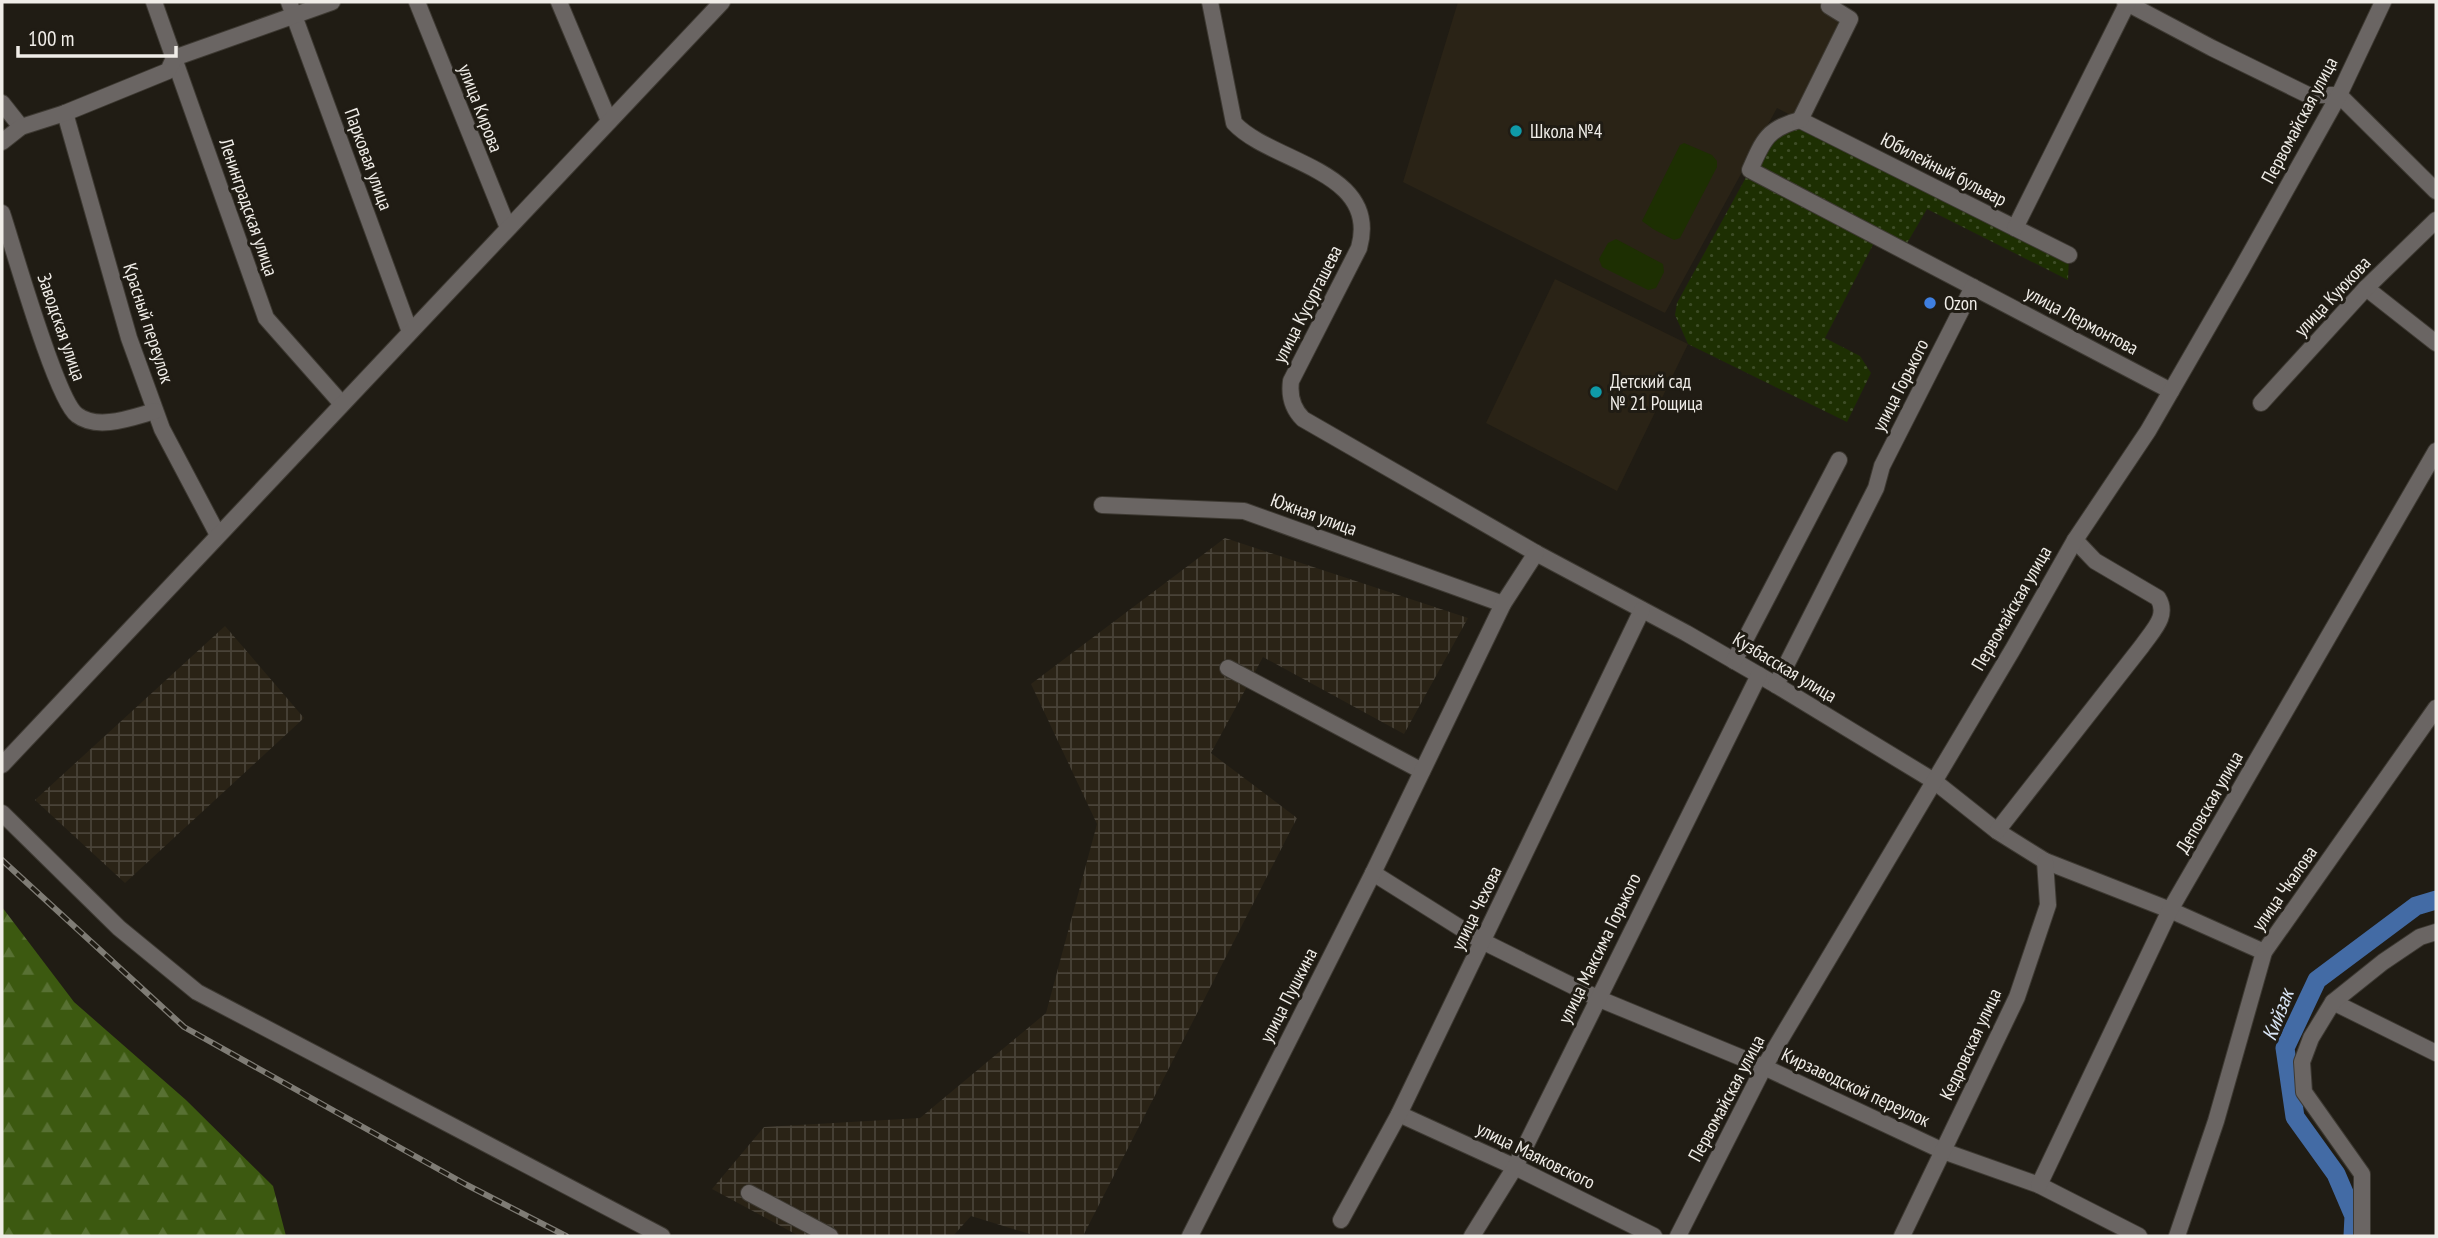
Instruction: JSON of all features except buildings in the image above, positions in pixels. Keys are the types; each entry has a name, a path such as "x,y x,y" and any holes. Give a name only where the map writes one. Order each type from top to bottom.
{"street":[{"name":"Ленинградская улица","path":"154,2 266,318 342,404"},
{"path":"2,142 21,127 65,113 168,71 174,58 291,9 332,2"},
{"name":"улица Кирова","path":"417,2 508,228"},
{"path":"559,2 609,121"},
{"path":"698,2 706,19"},
{"path":"2,765 722,2"},
{"name":"улица Кусургашева","path":"1210,2 1234,123 1246,135 1326,175 1353,202 1362,217 1363,229 1359,248 1291,381 1292,403"},
{"path":"1831,2 1829,6 1850,19 1800,120 1781,125 1763,140 1749,170 1973,287"},
{"path":"2015,228 2127,2 2211,48 2308,95 2339,95 2436,191"},
{"name":"Первомайская улица","path":"1678,1236 1764,1067 2075,540 2148,431 2339,95 2383,2"},
{"name":"Парковая улица","path":"291,9 410,331"},
{"path":"2,103 21,127"},
{"name":"Красный переулок","path":"65,113 129,338 155,411 218,536"},
{"name":"Юбилейный бульвар","path":"1800,120 2069,255"},
{"name":"Заводская улица","path":"2,213 58,388 76,415 102,423 155,411"},
{"name":"улица Куюкова","path":"2261,403 2366,288 2436,220"},
{"name":"улица Лермонтова","path":"1973,287 2171,391"},
{"name":"улица Горького","path":"1776,685 1877,486 1882,466 1973,287"},
{"path":"2366,288 2436,343"},
{"name":"Кузбасская улица","path":"1292,403 1303,419 1536,553 1734,660 1934,780 1997,831 2045,861 2170,910 2264,952"},
{"name":"Деповская улица","path":"2039,1185 2170,910 2436,450"},
{"path":"1734,660 1839,460"},
{"name":"Южная улица","path":"1102,505 1244,511 1503,604"},
{"path":"1997,831 2163,616 2158,598 2095,561 2075,540"},
{"name":"улица Пушкина","path":"1189,1236 1373,873 1503,604 1536,553"},
{"name":"улица Чехова","path":"1341,1220 1399,1114 1642,610"},
{"path":"1227,668 1422,771"},
{"name":"улица Максима Горького","path":"1472,1236 1515,1167 1759,675"},
{"name":"улица Чкалова","path":"2177,1236 2216,1121 2264,952 2436,708"},
{"path":"2,813 119,928 197,992 662,1236"},
{"name":"Кедровская улица","path":"1902,1236 2017,997 2048,905 2045,861"},
{"name":"Кирзаводской переулок","path":"1373,873 1483,942 1597,998 1764,1067 1943,1151 2039,1185 2139,1236"},
{"path":"2362,1236 2362,1174 2304,1092 2302,1062 2311,1038 2333,1002 2420,937 2436,932"},
{"path":"2333,1002 2436,1054"},
{"name":"улица Маяковского","path":"1399,1114 1515,1167 1654,1236"},
{"path":"749,1193 830,1236"}],"shaded area":[{"path":"1458,2 1831,2 1850,19 1800,120 1777,108 1665,313 1403,182"},
{"path":"1555,279 1688,344 1617,491 1486,423"},
{"path":"1225,538 1468,618 1404,734 1263,657 1211,753 1297,818 1083,1236 1036,1236 971,1216 953,1236 799,1236 712,1189 764,1127 920,1118 1046,1013 1097,824 1031,684"},
{"path":"225,626 304,718 125,883 35,800"}],"green space":[{"path":"1800,120 2069,255 2068,280 1927,209 1903,250 1877,237 1825,338 1860,356 1871,373 1847,422 1688,344 1675,315 1677,303 1750,170 1763,140"},
{"path":"1684,143 1712,155 1717,161 1717,167 1680,238 1674,240 1642,221 1680,145"},
{"path":"1616,239 1663,264 1664,272 1656,288 1648,290 1602,267 1599,259 1608,243"},
{"path":"2,907 74,1002 186,1100 273,1186 286,1236 2,1236"}],"waterway":[{"name":"Кийзак","path":"2353,1236 2354,1216 2336,1174 2295,1117 2285,1048 2317,980 2416,906 2436,900"}],"railway":[{"path":"2,860 184,1027 465,1184 566,1236"}],"place":[{"name":"Школа №4","path":"1516,131"},
{"name":"Ozon","path":"1930,303"},
{"name":"Детский сад № 21 Рощица","path":"1596,392"}]}
